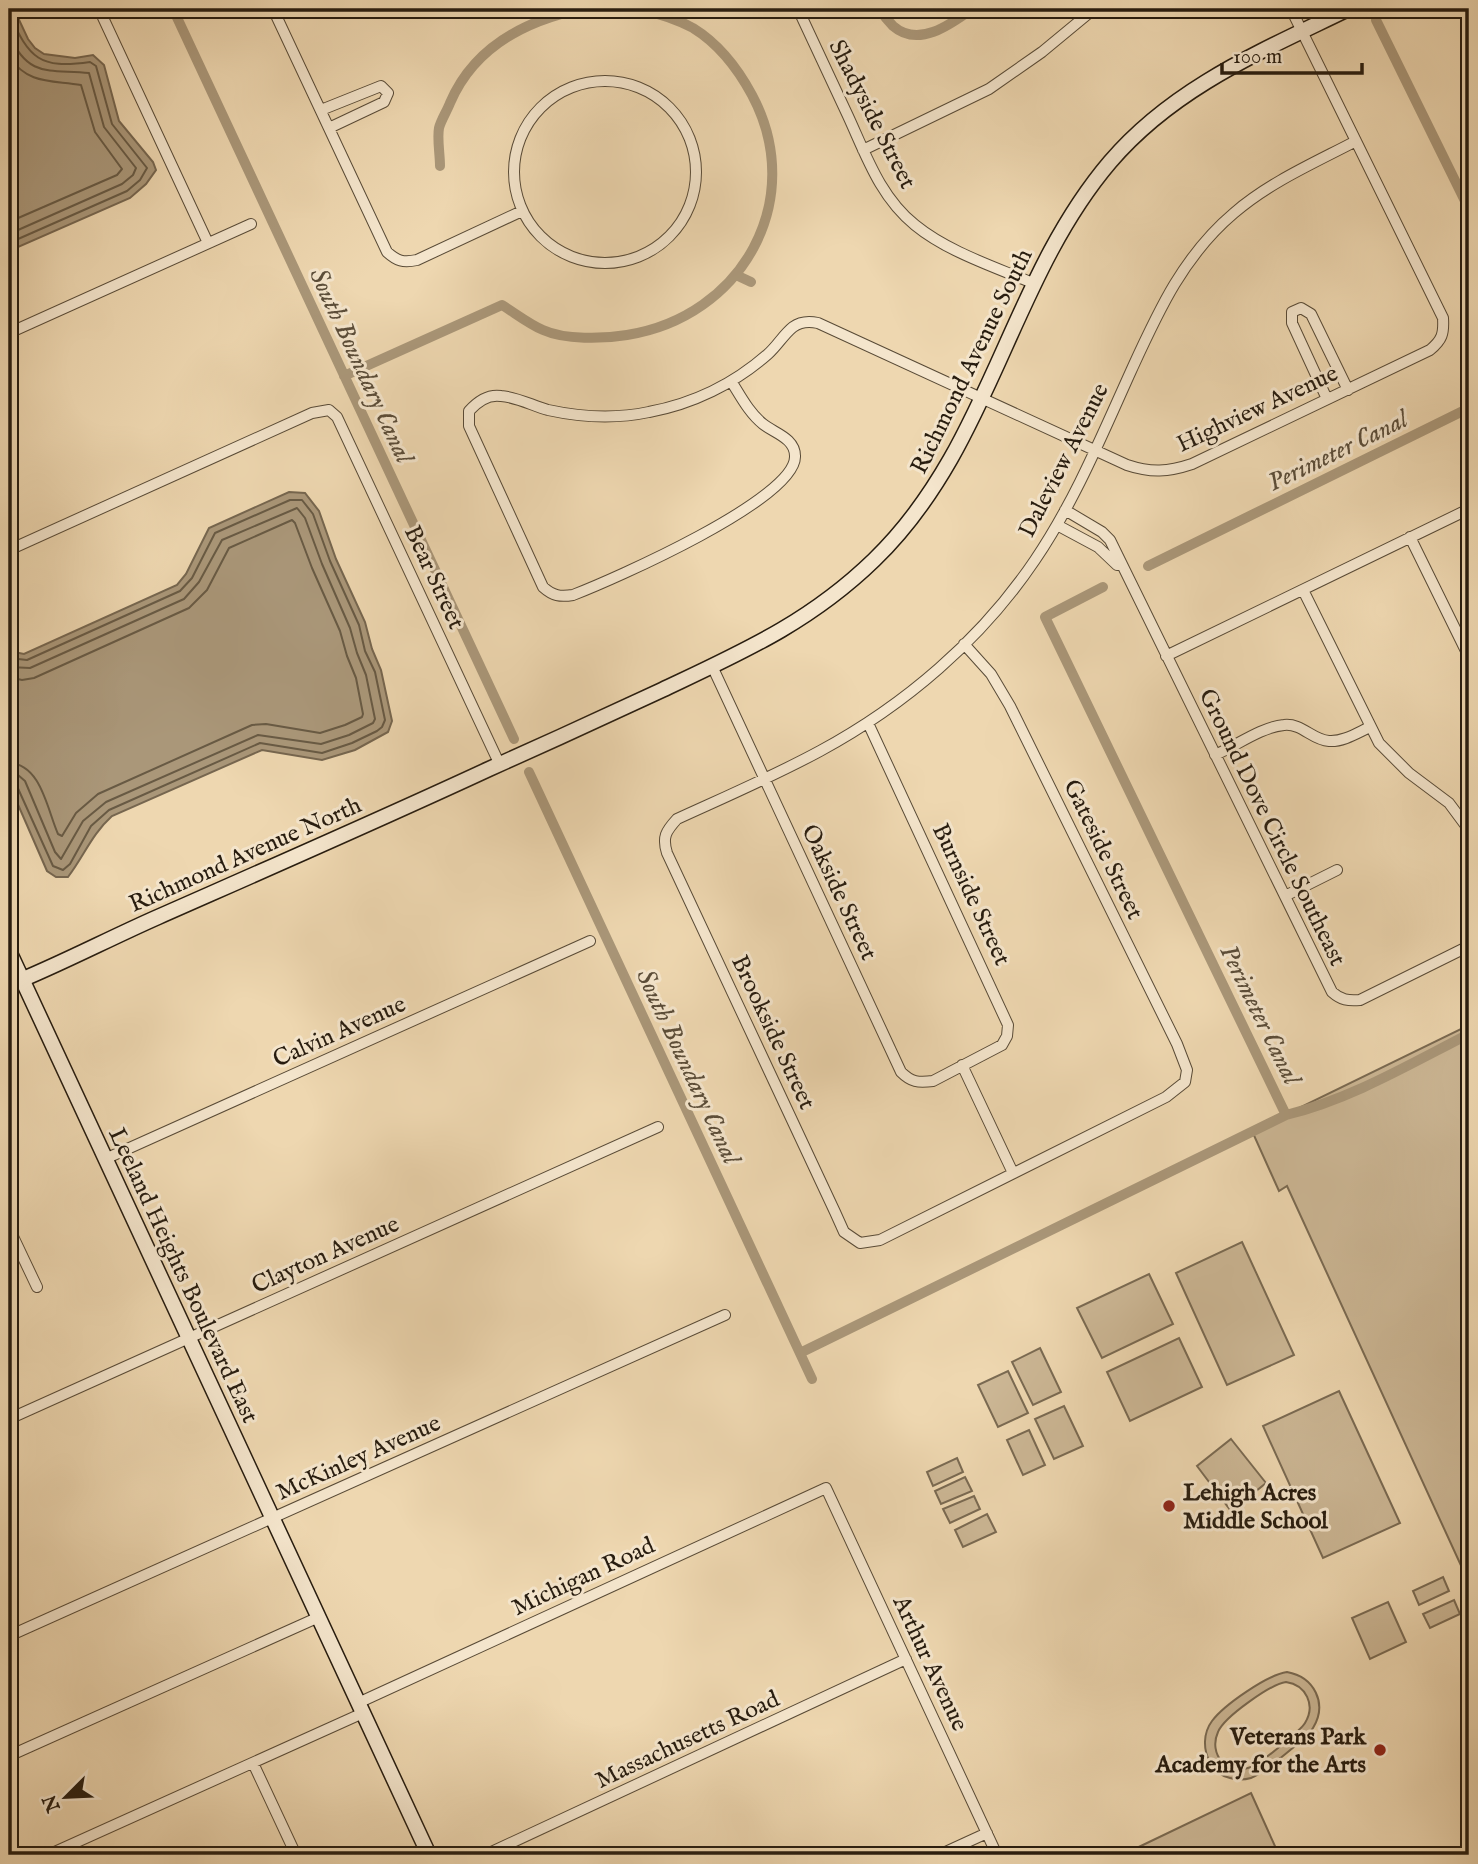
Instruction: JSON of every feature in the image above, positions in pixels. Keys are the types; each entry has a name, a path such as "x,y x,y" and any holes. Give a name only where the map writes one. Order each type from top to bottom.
{"street":[{"path":"99,9 208,243"},
{"path":"272,9 387,252 396,260 417,260 522,211"},
{"name":"Shadyside Street","path":"798,9 863,150 891,201 916,226 948,245 1035,284"},
{"path":"863,150 989,89 1042,52 1094,9"},
{"path":"1291,9 1356,141"},
{"name":"Richmond Avenue South","path":"500,765 778,634 847,585 900,532 941,477 983,398 1035,284 1072,214 1113,159 1136,134 1175,101 1205,81 1348,9"},
{"path":"597,82 633,86 661,101 685,131 695,158 696,176 692,200 672,234 647,253 616,263 599,264 576,259 549,244 538,234 522,211 517,200 514,173 516,150 522,134 534,115 546,103 569,89 597,82"},
{"path":"321,110 380,86 388,93 384,102 329,128"},
{"name":"Highview Avenue","path":"731,381 754,415 791,444 796,454 794,465 788,473 745,509 694,540 587,589 562,596 551,594 543,587 469,426 469,411 475,403 487,397 501,396 560,412 590,416 635,415 689,402 731,381 768,355 794,326 806,321 818,323 1127,465 1144,470 1169,471 1192,464 1430,350 1439,343 1444,333 1443,318 1356,141"},
{"name":"Daleview Avenue","path":"665,832 677,819 820,751 868,723 918,686 964,644 994,613 1034,561 1057,525 1171,287 1198,249 1231,215 1264,190 1356,141"},
{"path":"9,333 251,224"},
{"path":"1327,399 1292,323 1292,312 1301,308 1311,314 1348,390"},
{"name":"Bear Street","path":"9,550 312,413 329,410 337,416 500,765"},
{"path":"1166,656 1469,509"},
{"name":"Ground Dove Circle Southeast","path":"1065,510 1102,532 1110,540 1325,982 1339,998 1360,1000 1469,946"},
{"path":"1057,525 1098,547 1125,573"},
{"path":"1410,537 1466,645 1469,657"},
{"path":"1303,590 1370,727 1388,754 1449,803 1469,830"},
{"name":"Gateside Street","path":"964,644 1000,687 1026,736 1177,1044 1187,1070 1185,1082 1167,1097 1013,1173"},
{"name":"Oakside Street","path":"712,666 901,1072 910,1080 933,1081 962,1065"},
{"name":"Burnside Street","path":"868,723 1008,1025 1007,1036 1002,1045 962,1065"},
{"path":"1215,755 1270,728 1283,725 1293,725 1328,741 1341,740 1370,727"},
{"name":"Richmond Avenue North","path":"15,982 500,765"},
{"name":"Brookside Street","path":"665,832 667,853 844,1232 860,1243 880,1240 1013,1173"},
{"path":"1285,896 1337,870"},
{"name":"Calvin Avenue","path":"105,1158 590,941"},
{"name":"Leeland Heights Boulevard East","path":"9,951 15,982 105,1158 429,1855"},
{"path":"962,1065 1013,1173"},
{"name":"Clayton Avenue","path":"9,1419 658,1127"},
{"path":"10,1235 37,1287"},
{"name":"McKinley Avenue","path":"9,1636 725,1315"},
{"name":"Arthur Avenue","path":"826,1488 997,1855"},
{"name":"Michigan Road","path":"48,1855 253,1763 361,1708 826,1488"},
{"path":"9,1756 319,1617"},
{"name":"Massachusetts Road","path":"485,1855 906,1659"},
{"path":"253,1763 296,1855"},
{"path":"939,1855 987,1833"}],"shaded area":[{"path":"1469,1025 1469,1583 1287,1186 1279,1191 1252,1131"},
{"path":"1242,1242 1294,1355 1227,1385 1176,1273"},
{"path":"1149,1274 1173,1324 1102,1358 1077,1308"},
{"path":"1179,1338 1202,1387 1130,1421 1107,1372"},
{"path":"1040,1348 1061,1392 1033,1405 1012,1362"},
{"path":"1008,1371 1028,1413 998,1427 978,1385"},
{"path":"1339,1391 1400,1523 1323,1558 1263,1426"},
{"path":"1064,1406 1083,1446 1054,1459 1035,1419"},
{"path":"1029,1430 1045,1465 1023,1475 1007,1440"},
{"path":"1231,1439 1266,1483 1231,1511 1197,1466"},
{"path":"957,1458 963,1472 933,1486 927,1472"},
{"path":"965,1477 972,1491 941,1504 935,1491"},
{"path":"974,1496 980,1509 950,1523 943,1509"},
{"path":"987,1514 996,1532 963,1547 955,1530"},
{"path":"1443,1577 1449,1591 1419,1605 1413,1591"},
{"path":"1454,1600 1460,1614 1430,1628 1423,1614"},
{"path":"1388,1602 1406,1642 1370,1659 1352,1618"},
{"path":"1287,1672 1296,1675 1311,1685 1316,1693 1319,1709 1313,1728 1294,1747 1251,1778 1240,1780 1224,1776 1214,1768 1206,1752 1205,1742 1209,1726 1218,1714 1236,1699","holes":["1279,1684 1293,1684 1304,1692 1309,1703 1308,1716 1302,1727 1256,1765 1234,1769 1222,1762 1216,1748 1216,1740 1218,1732 1229,1718"]},
{"path":"1251,1793 1279,1855 1122,1855"}],"water":[{"path":"9,9 14,9 28,39 44,54 75,58 93,55 104,65 119,121 153,162 156,170 146,184 130,198 9,251"},
{"path":"289,492 305,493 319,511 336,559 365,622 381,670 392,721 388,732 355,750 322,760 262,750 112,816 68,877 56,877 47,871 9,784 9,651 24,654 177,585 186,574 209,528"}],"waterway":[{"name":"South Boundary Canal","path":"173,9 514,739"},
{"path":"440,166 440,125 460,83 473,66 487,52 521,29 581,9"},
{"path":"344,376 502,305 533,325 562,336 596,338 627,335 668,324 703,305 732,279 754,248 767,212 772,174 767,135 752,95 741,76 719,49 686,24 638,9"},
{"path":"880,9 893,26 913,35 934,32 972,9"},
{"name":"Perimeter Canal","path":"1376,20 1469,209"},
{"path":"736,275 751,282"},
{"name":"Perimeter Canal","path":"1148,566 1469,408"},
{"name":"Perimeter Canal","path":"800,1353 1286,1115 1045,617 1103,587"},
{"name":"South Boundary Canal","path":"529,772 812,1379"},
{"path":"1286,1115 1357,1090 1469,1034"}],"place":[{"name":"Lehigh Acres Middle School","path":"1169,1506"},
{"name":"Veterans Park Academy for the Arts","path":"1380,1750"}]}
